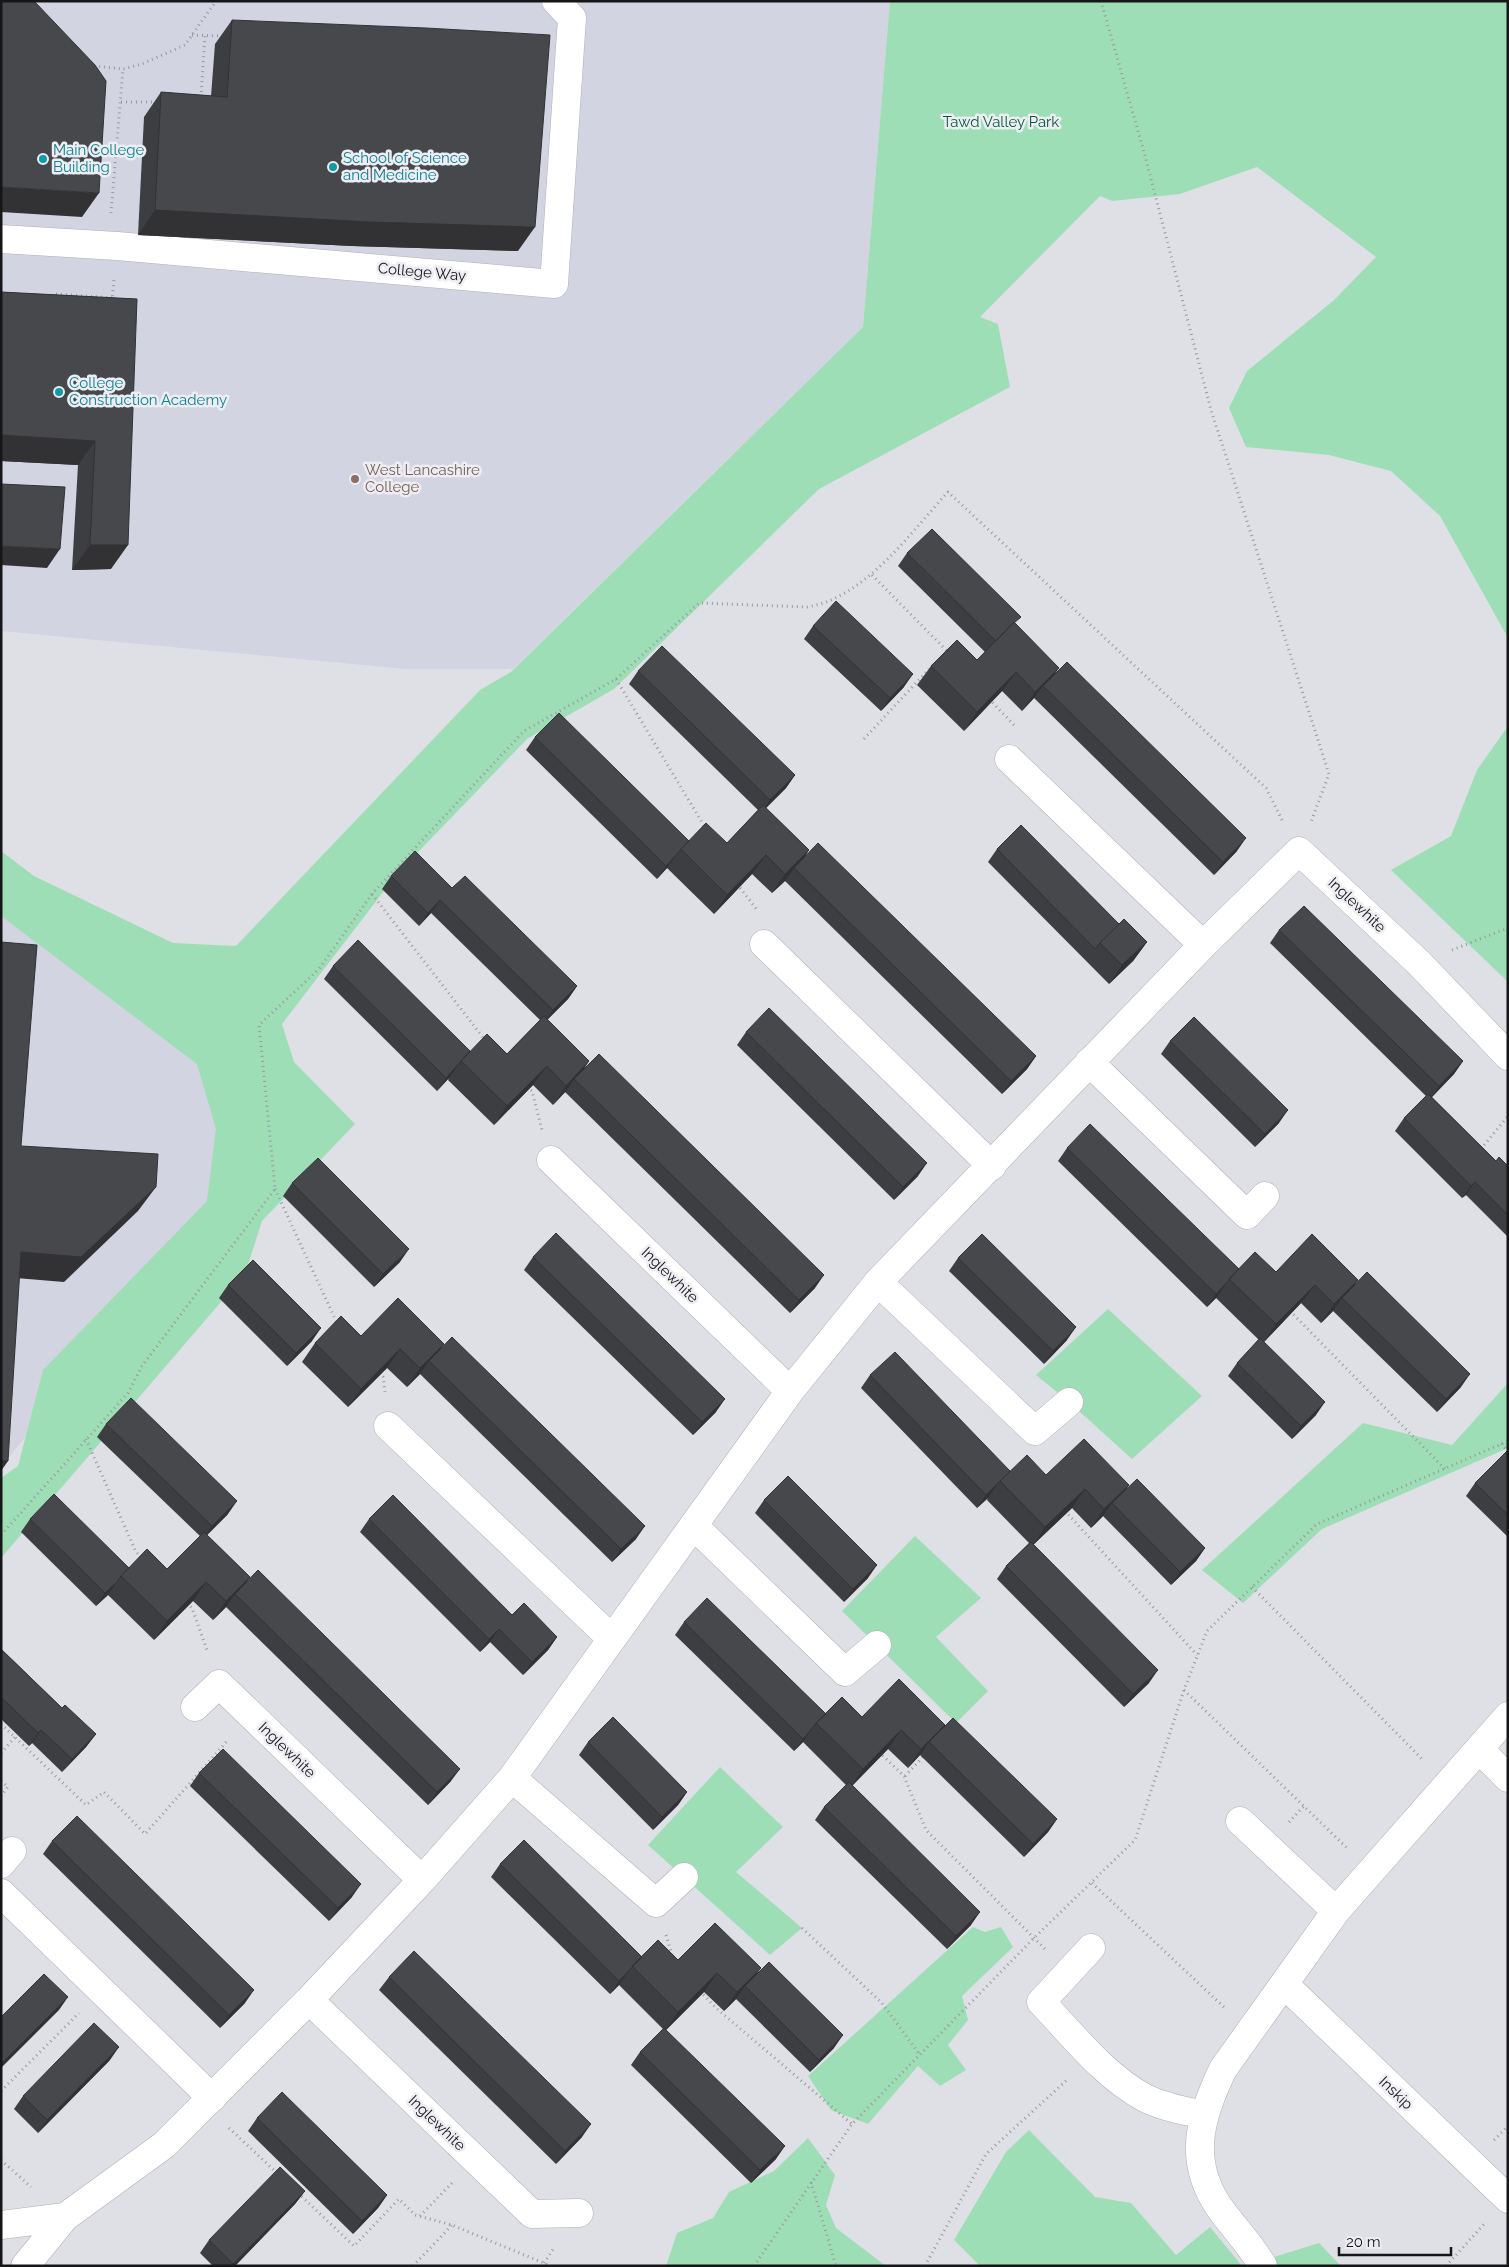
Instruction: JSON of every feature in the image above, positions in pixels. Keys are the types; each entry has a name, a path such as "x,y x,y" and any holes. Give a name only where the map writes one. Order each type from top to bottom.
{"street":[{"name":"College Way","path":"1,240 112,246 554,284 572,18 556,1"},
{"path":"1009,759 1204,944"},
{"path":"25,2266 65,2217 164,2145 309,2000 422,1880 512,1778 790,1391 878,1282 992,1166 1204,944 1299,851"},
{"name":"Inglewhite","path":"1299,851 1419,962 1508,1056"},
{"path":"764,944 992,1166"},
{"path":"1090,1062 1247,1215 1265,1196"},
{"name":"Inglewhite","path":"550,1160 790,1391"},
{"path":"878,1282 1036,1431 1069,1402"},
{"path":"388,1426 612,1639"},
{"path":"694,1526 845,1672 877,1645"},
{"path":"195,1707 219,1684"},
{"name":"Inglewhite","path":"219,1684 422,1880"},
{"path":"1263,2266 1218,2206 1206,2181 1200,2158 1200,2134 1204,2115 1223,2069 1285,1985 1336,1911 1508,1716"},
{"path":"1479,1749 1508,1778"},
{"path":"512,1778 656,1903 684,1877"},
{"path":"1240,1820 1336,1911"},
{"path":"1,1893 212,2098"},
{"path":"1091,1948 1041,2002 1120,2081 1146,2098 1176,2109 1204,2115"},
{"name":"Inskip","path":"1285,1985 1507,2200"},
{"name":"Inglewhite","path":"309,2000 532,2214 579,2213"},
{"path":"1,2225 65,2217"}],"path":[{"path":"88,66 123,69 142,64 185,45 216,1"},
{"path":"1101,1 1144,152 1211,410 1328,774 1299,851"},
{"path":"192,35 234,36"},
{"path":"200,102 205,35"},
{"path":"111,309 113,298 112,246 123,69"},
{"path":"121,102 160,102"},
{"path":"56,305 56,294 113,298"},
{"path":"341,1331 275,1190 259,1025 319,969 372,894 524,731 616,679 698,603 808,607 825,604 872,575 948,492 1266,788 1299,851"},
{"path":"872,575 953,658"},
{"path":"941,657 948,651"},
{"path":"864,739 935,663"},
{"path":"616,679 711,837"},
{"path":"982,692 1014,725 1009,759"},
{"path":"733,879 770,925 764,944"},
{"path":"372,894 487,1044"},
{"path":"1419,962 1508,928"},
{"path":"525,1085 532,1092 550,1160"},
{"path":"1486,1155 1480,1148 1508,1116"},
{"path":"1,1535 128,1393 142,1366 275,1190"},
{"path":"1287,1308 1445,1469"},
{"path":"377,1371 383,1377 388,1426"},
{"path":"86,1439 136,1552 143,1559"},
{"path":"754,2266 852,2124 1034,1938 1135,1840 1184,1690 1207,1631 1317,1524 1508,1441"},
{"path":"1501,1444 1508,1451"},
{"path":"1060,1506 1197,1655"},
{"path":"1252,1587 1447,1785"},
{"path":"185,1601 192,1608 219,1684"},
{"path":"1184,1690 1371,1871"},
{"path":"1,1724 86,1805 104,1792 145,1834 250,1716"},
{"path":"1,1753 15,1737"},
{"path":"877,1750 904,1776 926,1830 1069,1971"},
{"path":"904,1776 930,1750"},
{"path":"1,1780 8,1787 1,1796"},
{"path":"1092,1883 1250,2032"},
{"path":"656,1903 674,1961"},
{"path":"802,1928 882,2003 920,2056"},
{"path":"698,1988 716,2008 852,2124"},
{"path":"1,2091 102,1990"},
{"path":"925,2266 986,2154 1093,2056"},
{"path":"212,2098 223,2122 278,2174"},
{"path":"420,2216 476,2160"},
{"path":"811,2182 836,2266"},
{"path":"292,2187 354,2246 399,2199 415,2215 452,2225 550,2266"},
{"path":"1446,2266 1507,2200"},
{"path":"413,2266 452,2225"}],"shaded area":[{"name":"West Lancashire College","path":"1,1 890,1 863,327 513,669 406,669 1,631"},
{"path":"1,891 225,1079 222,1197 1,1467"}],"green space":[{"name":"Tawd Valley Park","path":"890,1 1508,1 1508,638 1440,516 1391,471 1329,455 1246,447 1229,408 1247,371 1333,301 1376,257 1257,167 1180,194 1112,201 1100,196 980,317 998,324 1010,387 819,489 614,689 527,739 397,874 282,1024 294,1062 355,1124 262,1221 245,1274 1,1558 1,1478 18,1466 43,1370 207,1201 216,1129 197,1064 1,916 1,851 34,876 173,943 236,946 480,690 511,672 863,327"},
{"path":"1508,726 1508,982 1391,870 1451,836 1477,770"},
{"path":"1108,1309 1202,1396 1132,1459 1036,1375"},
{"path":"1508,1383 1508,1448 1322,1529 1243,1603 1202,1570 1363,1423 1452,1445"},
{"path":"915,1536 981,1598 936,1637 988,1691 956,1723 842,1611"},
{"path":"720,1767 783,1827 736,1872 802,1928 770,1955 648,1845"},
{"path":"973,1927 985,1932 1001,1927 1013,1947 962,1996 968,2020 948,2045 966,2070 940,2086 918,2066 868,2124 831,2110 808,2076"},
{"path":"1029,2130 1095,2197 1131,2203 1176,2255 1210,2227 1242,2266 980,2266 954,2240 1006,2152"},
{"path":"808,2138 835,2175 826,2205 836,2228 886,2266 666,2266 677,2233 713,2218 729,2192 774,2171"},
{"path":"1319,2243 1341,2266 1245,2266"}],"building":[{"name":"Main College Building","path":"1,1 34,1 95,65 106,81 99,193 1,187"},
{"name":"School of Science and Medicine","path":"232,20 550,35 535,227 369,222 155,210 161,92 227,97"},
{"name":"College Construction Academy","path":"1,292 137,299 128,545 90,545 95,441 1,435"},
{"path":"1,484 65,487 60,549 1,546"},
{"path":"932,529 1021,617 996,641 907,553"},
{"path":"836,601 913,674 890,698 813,626"},
{"path":"1014,622 1059,668 1035,692 1016,672 977,712 931,666 957,640 977,660"},
{"path":"662,646 795,775 770,800 638,671"},
{"path":"1067,662 1246,838 1223,862 1043,686"},
{"path":"559,713 689,841 666,866 535,737"},
{"path":"763,805 809,850 785,874 766,855 727,895 681,849 706,823 727,843"},
{"path":"1021,825 1119,924 1095,949 997,849"},
{"path":"818,843 1036,1056 1011,1081 794,868"},
{"path":"415,851 452,888 465,876 577,986 553,1010 440,900 428,913 391,876"},
{"path":"1304,906 1463,1061 1439,1086 1279,930"},
{"path":"1124,919 1147,942 1122,965 1100,943"},
{"path":"358,940 470,1051 446,1078 333,966"},
{"path":"1,942 37,945 21,1146 158,1154 156,1187 81,1257 21,1252 8,1461 1,1460"},
{"path":"769,1008 927,1163 903,1187 746,1032"},
{"path":"544,1016 589,1061 566,1086 547,1066 507,1106 461,1061 487,1034 507,1054"},
{"path":"1194,1017 1288,1110 1265,1134 1170,1041"},
{"path":"599,1054 824,1275 799,1300 574,1079"},
{"path":"1428,1094 1496,1161 1499,1157 1508,1166 1508,1215 1475,1182 1471,1186 1404,1118"},
{"path":"1090,1124 1239,1269 1216,1294 1067,1148"},
{"path":"318,1158 409,1249 383,1274 292,1183"},
{"path":"556,1233 725,1399 702,1422 533,1257"},
{"path":"982,1234 1076,1327 1053,1351 958,1258"},
{"path":"1312,1234 1358,1280 1334,1304 1315,1285 1276,1324 1229,1279 1255,1252 1276,1272"},
{"path":"253,1260 321,1328 296,1353 228,1285"},
{"path":"1367,1272 1470,1374 1446,1399 1342,1298"},
{"path":"398,1298 444,1344 420,1368 400,1349 361,1389 315,1343 341,1316 361,1336"},
{"path":"452,1337 645,1526 621,1549 429,1361"},
{"path":"1260,1338 1325,1402 1301,1426 1237,1363"},
{"path":"895,1352 1010,1471 986,1495 870,1375"},
{"path":"131,1398 237,1501 212,1526 106,1424"},
{"path":"1084,1439 1129,1485 1104,1509 1085,1489 1045,1527 1000,1481 1027,1455 1046,1475"},
{"path":"1508,1450 1508,1515 1475,1483"},
{"path":"788,1476 877,1565 853,1589 764,1500"},
{"path":"1137,1479 1205,1548 1180,1572 1112,1503"},
{"path":"54,1494 129,1568 105,1593 30,1519"},
{"path":"393,1495 512,1615 524,1603 557,1637 532,1662 499,1629 489,1639 369,1519"},
{"path":"204,1532 250,1577 226,1601 206,1582 167,1621 121,1576 147,1549 167,1569"},
{"path":"1031,1542 1158,1670 1133,1694 1006,1566"},
{"path":"258,1570 460,1769 437,1792 235,1594"},
{"path":"707,1598 826,1714 803,1739 684,1622"},
{"path":"1,1649 62,1708 65,1705 96,1734 72,1759 41,1730 38,1733 1,1697"},
{"path":"899,1679 945,1725 921,1749 901,1730 863,1769 816,1723 842,1697 862,1717"},
{"path":"613,1717 687,1792 662,1817 588,1742"},
{"path":"953,1718 1057,1819 1033,1844 929,1742"},
{"path":"223,1749 361,1884 338,1908 199,1773"},
{"path":"849,1782 980,1912 956,1936 824,1807"},
{"path":"77,1816 254,1990 229,2015 52,1841"},
{"path":"524,1840 642,1957 619,1981 500,1864"},
{"path":"715,1923 761,1968 737,1992 717,1973 678,2012 632,1966 658,1940 678,1960"},
{"path":"414,1951 591,2124 565,2151 389,1977"},
{"path":"769,1962 843,2035 819,2060 745,1986"},
{"path":"44,1974 68,1997 1,2064 1,2017"},
{"path":"94,2023 119,2047 47,2120 23,2096"},
{"path":"664,2028 785,2146 760,2170 640,2052"},
{"path":"282,2092 387,2195 362,2221 257,2118"},
{"path":"280,2167 305,2191 233,2264 209,2240"}],"place":[{"name":"Main College Building","path":"43,159"},
{"name":"School of Science and Medicine","path":"333,167"},
{"name":"College Construction Academy","path":"59,392"},
{"name":"West Lancashire College","path":"355,479"}]}
